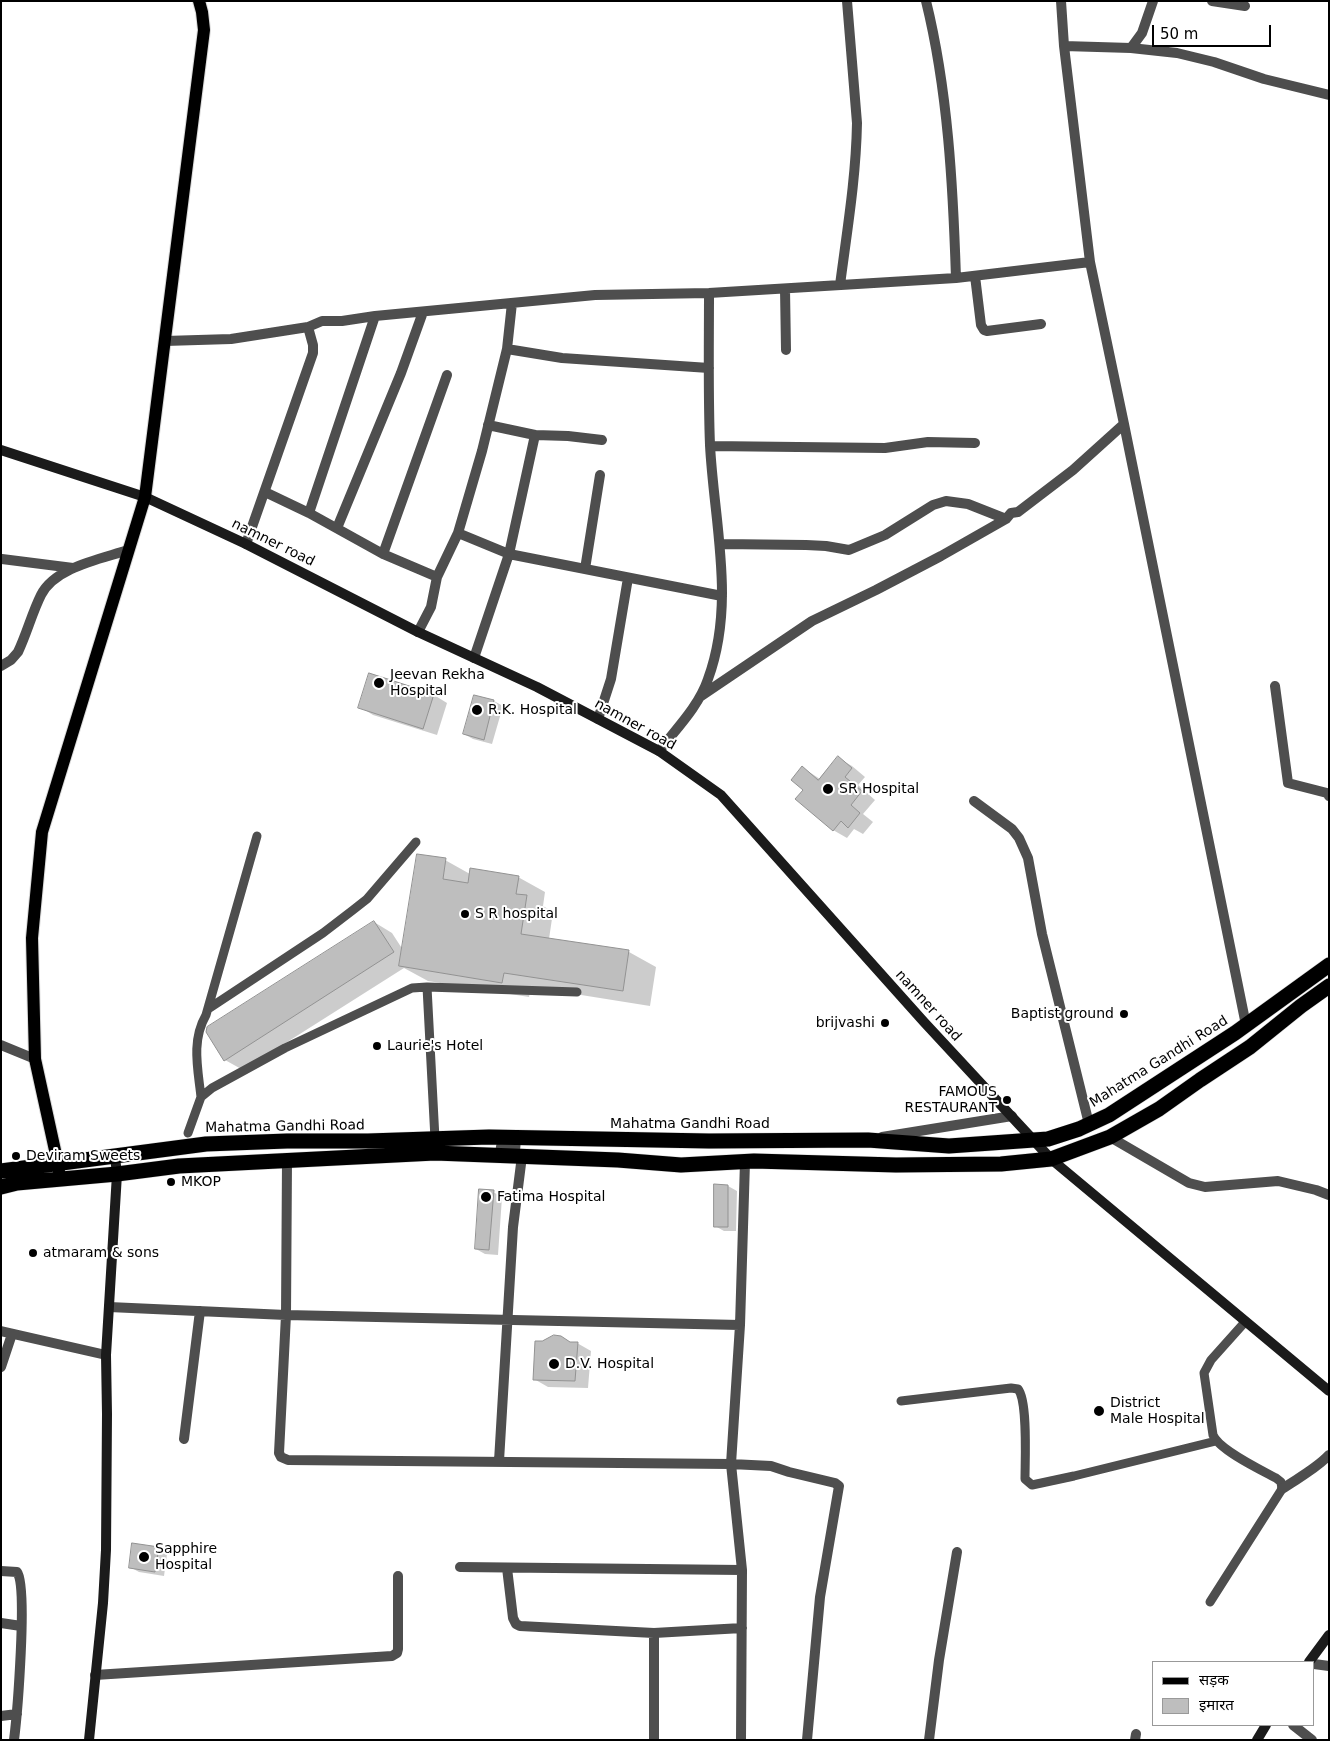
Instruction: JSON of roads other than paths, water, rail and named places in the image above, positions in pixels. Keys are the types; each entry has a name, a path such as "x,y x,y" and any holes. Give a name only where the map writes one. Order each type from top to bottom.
{"highway":[{"name":"Mahatma Gandhi Road","path":"1,1186 115,1157 206,1144 489,1137 709,1141 862,1140 949,1146 1048,1139 1089,1124 1124,1106 1246,1026 1329,965"},
{"name":"Mahatma Gandhi Road","path":"1,1172 117,1174 179,1166 435,1153 681,1165 745,1162 896,1165 1001,1164 1051,1159 1110,1137 1159,1109 1250,1048 1300,1006 1329,986"}],"main road":[{"path":"59,1172 35,1059 32,938 42,832 144,497 204,30 202,5"},
{"name":"namner road","path":"1,450 144,497 246,544 418,632 537,687 659,751 721,795 924,1022 1051,1159 1329,1391"},
{"path":"88,1740 103,1603 106,1550 106,1355 117,1174 115,1157"},
{"path":"1310,1661 1329,1635"},
{"path":"1257,1740 1265,1726"}],"street":[{"path":"840,285 853,196 857,123 846,1"},
{"path":"926,1 932,28 947,130 954,197 956,278"},
{"path":"1061,1 1064,46 1090,262 1246,1026"},
{"path":"1131,48 1142,33 1152,1"},
{"path":"1212,1 1245,6"},
{"path":"1064,46 1131,48 1177,53 1214,62 1264,79 1329,95"},
{"path":"165,341 231,339 308,327 322,321 342,321 375,316 595,295 709,293 956,278 1090,262"},
{"path":"974,276 980,325 984,330 1041,324"},
{"path":"785,289 786,350"},
{"path":"659,751 700,696 710,673 720,632 722,596 721,544 710,446 709,293"},
{"path":"418,632 431,607 437,577 458,533 482,451 507,348 512,303"},
{"path":"336,528 401,373 423,312"},
{"path":"309,513 375,316"},
{"path":"246,544 312,353 313,345 308,327"},
{"path":"507,348 562,358 710,368"},
{"path":"383,554 447,375"},
{"path":"700,696 812,621 925,565 1006,518 1011,513 1018,512 1073,470 1124,424"},
{"path":"488,425 534,435 602,440"},
{"path":"474,658 509,554 534,435"},
{"path":"710,446 885,448 928,442 975,443"},
{"path":"585,569 600,475"},
{"path":"265,492 309,513 383,554 437,577"},
{"path":"721,544 806,545 848,550 885,535 934,505 946,501 968,504 1006,518"},
{"path":"458,533 509,554 722,596"},
{"path":"1,666 11,660 18,652 42,594 50,584 73,568 128,550"},
{"path":"2,559 73,568"},
{"path":"598,719 612,679 628,578"},
{"path":"1275,686 1288,782 1327,793 1329,796"},
{"path":"974,801 1012,829 1019,838 1028,858 1042,934 1089,1124"},
{"path":"1,1045 35,1059"},
{"path":"862,1140 1012,1116"},
{"path":"1110,1137 1196,1186 1205,1187 1278,1181 1329,1195"},
{"path":"499,1461 519,1156"},
{"path":"287,1161 286,1315 279,1453 284,1459 731,1464 771,1466 839,1486 820,1597 807,1740"},
{"path":"741,1740 742,1570 731,1464 740,1325 745,1162"},
{"path":"109,1306 286,1315 740,1325"},
{"path":"184,1439 200,1312"},
{"path":"1,1331 106,1355"},
{"path":"1,1367 12,1334"},
{"path":"1282,1489 1305,1472 1319,1466 1329,1455"},
{"path":"929,1740 939,1660 957,1552"},
{"path":"460,1568 742,1570"},
{"path":"506,1568 513,1618 516,1624 520,1626 654,1632 742,1628"},
{"path":"1,1571 15,1571 20,1576 21,1626 14,1740"},
{"path":"95,1675 392,1656 398,1650 398,1576"},
{"path":"1,1623 21,1626"},
{"path":"654,1632 654,1740"},
{"path":"1315,1664 1329,1666"},
{"path":"1,1716 17,1714"},
{"path":"1294,1726 1312,1740"}],"lane":[{"path":"188,1133 201,1097 196,1044 199,1026 208,1009 257,836"},
{"path":"208,1009 323,933 354,910 367,899 416,842"},
{"path":"426,987 435,1139"},
{"path":"201,1097 212,1088 285,1048 412,988 577,992"},
{"path":"1210,1602 1282,1489 1281,1482 1276,1478 1227,1450 1216,1441 1204,1373 1210,1360 1245,1322"},
{"path":"901,1400 1011,1388 1018,1389 1022,1394 1024,1409 1025,1479 1032,1485 1216,1441"}],"place":[{"name":"Jeevan Rekha Hospital","path":"379,683"},
{"name":"R.K. Hospital","path":"477,710"},
{"name":"SR Hospital","path":"828,789"},
{"name":"S R hospital","path":"465,914"},
{"name":"Baptist ground","path":"1124,1014"},
{"name":"brijvashi","path":"885,1023"},
{"name":"Laurie's Hotel","path":"377,1046"},
{"name":"FAMOUS RESTAURANT","path":"1007,1100"},
{"name":"Deviram Sweets","path":"16,1156"},
{"name":"MKOP","path":"171,1182"},
{"name":"Fatima Hospital","path":"486,1197"},
{"name":"atmaram & sons","path":"33,1253"},
{"name":"D.V. Hospital","path":"554,1364"},
{"name":"District Male Hospital","path":"1099,1411"},
{"name":"Sapphire Hospital","path":"144,1557"}]}
